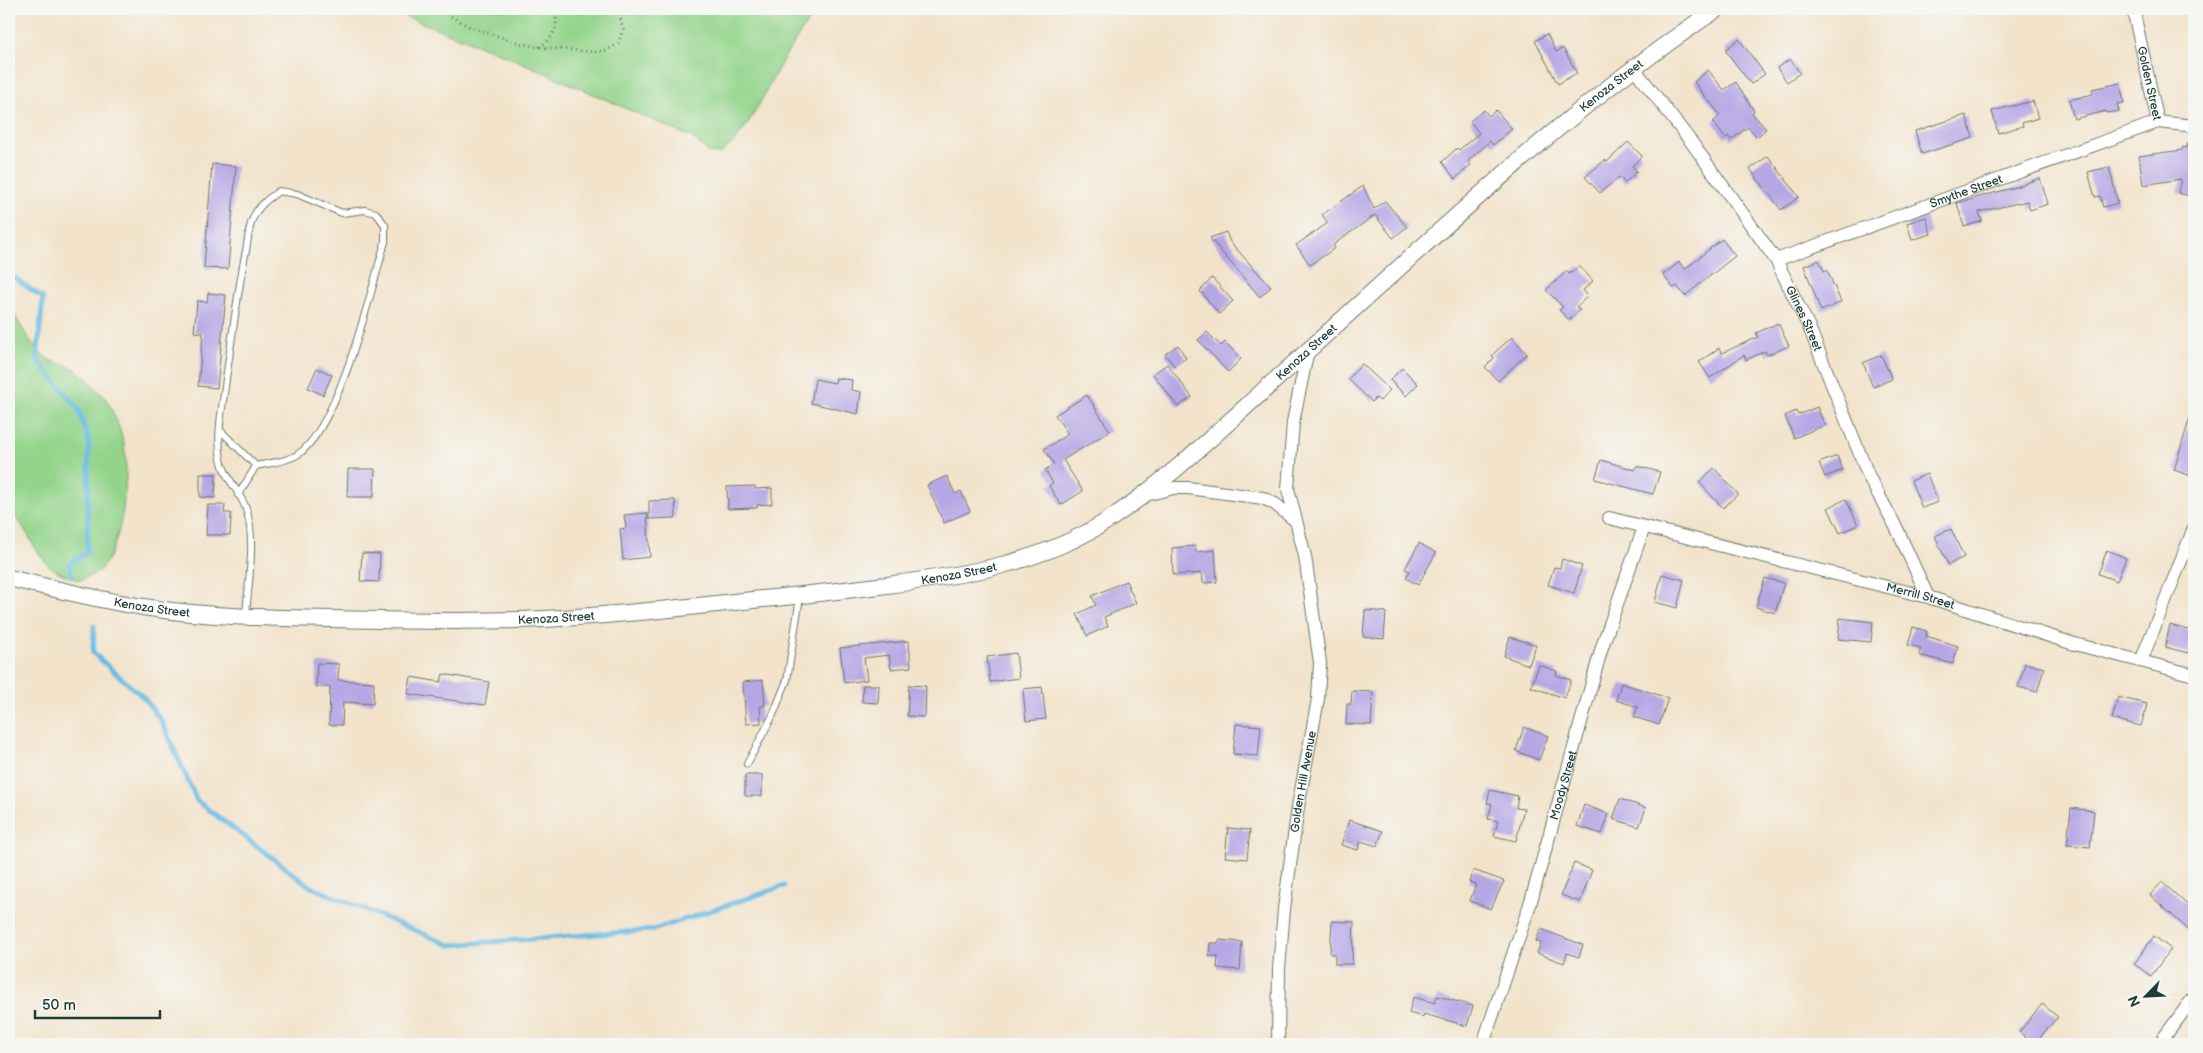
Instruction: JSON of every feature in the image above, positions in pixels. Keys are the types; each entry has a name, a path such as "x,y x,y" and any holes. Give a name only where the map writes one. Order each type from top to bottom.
{"street":[{"name":"Kenoza Street","path":"9,578 153,609 246,617 377,620 515,620 590,616 800,596 990,569 1047,551 1087,532 1140,496 1180,464 1525,155 1634,67 1717,9"},
{"name":"Golden Street","path":"2133,9 2158,122 2194,126"},
{"name":"Glines Street","path":"1634,67 1692,143 1776,260 1817,345 1869,477 1897,529 1928,597"},
{"name":"Smythe Street","path":"1776,260 2158,122"},
{"name":"Golden Hill Avenue","path":"1278,1044 1279,969 1284,909 1298,806 1318,699 1320,663 1305,556 1288,489 1294,422 1308,350"},
{"path":"1140,496 1174,488 1188,488 1263,498 1275,504 1296,521"},
{"name":"Merrill Street","path":"1609,518 1928,597 2071,643 2194,675"},
{"name":"Moody Street","path":"1483,1044 1539,874 1602,647 1644,527"},
{"path":"2141,661 2194,528"},
{"path":"2159,1044 2194,997"}],"lane":[{"path":"238,495 256,466 297,455 314,438 341,388 385,242 385,225 376,213 365,210 342,212 297,194 279,191 263,204 252,218 238,294 220,430 221,458 226,476 238,495 245,505 249,524 250,556 246,617"},
{"path":"220,430 256,466"},
{"path":"747,764 773,715 787,680 800,596"}],"path":[{"path":"438,9 470,26 538,47 594,52 612,48 618,44 623,29 622,16 618,9"},
{"path":"538,47 548,42 554,32 555,9"}],"green space":[{"path":"387,9 816,9 786,55 746,126 730,146 720,154 709,153 693,138 516,60"},
{"path":"9,306 29,339 44,356 75,369 103,396 109,404 123,439 126,458 125,496 117,537 110,555 101,568 90,576 81,579 62,574 51,567 36,550 25,530 9,511"}],"building":[{"path":"1547,34 1556,52 1563,48 1577,73 1558,84 1535,41"},
{"path":"1739,39 1765,74 1751,84 1725,50"},
{"path":"1790,59 1800,73 1787,82 1777,68"},
{"path":"1708,70 1724,90 1736,82 1754,111 1752,113 1766,129 1757,137 1748,127 1731,140 1728,136 1725,138 1713,122 1720,115 1694,82"},
{"path":"2120,83 2124,103 2117,104 2119,111 2106,113 2106,111 2074,119 2069,100 2093,94 2092,89"},
{"path":"2033,101 2038,118 2022,123 2023,126 1998,133 1992,111"},
{"path":"1484,110 1489,116 1496,110 1512,129 1493,145 1490,141 1468,161 1471,165 1455,179 1442,162 1457,148 1459,150 1479,133 1470,121"},
{"path":"1966,115 1973,138 1922,154 1915,131"},
{"path":"1628,142 1642,156 1632,166 1637,171 1625,183 1619,177 1600,193 1585,177 1605,160 1607,162"},
{"path":"2188,143 2194,144 2194,197 2178,193 2181,179 2143,185 2139,156 2182,150 2183,147 2187,148"},
{"path":"1768,156 1799,197 1781,210 1750,169"},
{"path":"212,164 236,166 228,269 204,268"},
{"path":"2109,167 2118,203 2103,207 2100,196 2095,197 2088,172"},
{"path":"2040,178 2048,204 2030,210 2027,201 1979,212 1982,221 1964,227 1957,203 2016,187"},
{"path":"1363,186 1374,209 1385,201 1407,227 1393,238 1375,215 1333,245 1335,248 1310,265 1296,245 1328,223 1322,215"},
{"path":"1926,217 1931,234 1912,240 1907,223"},
{"path":"1226,232 1230,242 1271,287 1260,297 1210,238"},
{"path":"1722,239 1735,256 1685,296 1677,286 1673,288 1663,275 1679,262 1685,269"},
{"path":"1819,260 1824,271 1827,270 1841,302 1821,311 1804,266"},
{"path":"1579,266 1593,281 1583,290 1588,296 1576,307 1580,310 1569,320 1559,310 1563,307 1546,290 1567,271 1569,274"},
{"path":"1212,278 1233,301 1219,314 1200,291"},
{"path":"208,293 226,295 217,388 198,386 203,333 194,332 197,301 207,302"},
{"path":"1778,323 1789,346 1767,355 1765,351 1746,360 1744,355 1710,378 1699,362 1719,348 1722,353 1758,337 1756,333"},
{"path":"1207,332 1221,346 1225,342 1241,359 1228,372 1198,340"},
{"path":"1512,337 1527,354 1498,381 1485,367 1494,358 1492,355"},
{"path":"1178,345 1186,358 1174,366 1165,354"},
{"path":"1881,355 1892,379 1873,387 1863,363"},
{"path":"1167,364 1192,397 1178,407 1153,374"},
{"path":"1362,364 1390,390 1380,401 1376,398 1372,402 1348,379"},
{"path":"317,368 332,375 323,395 308,388"},
{"path":"1402,368 1418,384 1406,396 1390,380"},
{"path":"836,378 852,380 851,390 861,392 858,414 811,403 815,379 835,383"},
{"path":"1087,395 1110,431 1063,460 1083,491 1061,505 1049,486 1053,483 1045,470 1054,464 1044,449 1068,434 1055,415"},
{"path":"1817,407 1825,425 1794,438 1785,416 1796,411 1798,415"},
{"path":"2191,414 2194,415 2194,477 2174,470"},
{"path":"1837,456 1843,470 1825,477 1819,463"},
{"path":"1601,460 1635,470 1637,466 1660,472 1653,494 1595,479"},
{"path":"1714,468 1738,494 1723,508 1699,482"},
{"path":"348,469 375,469 374,497 347,497"},
{"path":"200,474 216,474 215,498 200,497"},
{"path":"1927,474 1938,502 1922,508 1911,481"},
{"path":"947,476 955,494 961,491 970,511 944,523 927,485"},
{"path":"755,486 755,489 772,488 772,504 757,505 757,508 728,509 727,487"},
{"path":"1846,499 1858,525 1840,533 1828,508"},
{"path":"675,500 676,518 649,519 649,501"},
{"path":"208,505 225,505 224,513 231,513 230,535 206,535"},
{"path":"647,513 650,557 623,560 620,529 626,528 624,515"},
{"path":"1951,529 1964,557 1948,565 1935,536"},
{"path":"1419,543 1436,553 1418,585 1406,578 1410,571 1405,569"},
{"path":"1195,546 1196,552 1215,550 1217,582 1203,583 1202,573 1173,575 1172,548"},
{"path":"2107,550 2126,558 2117,581 2098,574"},
{"path":"362,553 380,554 379,582 360,581"},
{"path":"1562,559 1582,566 1574,593 1548,585 1554,567 1560,568"},
{"path":"1662,574 1684,580 1677,608 1655,602"},
{"path":"1765,578 1784,583 1775,613 1756,607"},
{"path":"1126,581 1136,603 1104,617 1108,626 1087,636 1077,614 1096,605 1092,596"},
{"path":"1365,610 1386,612 1384,639 1363,637"},
{"path":"1840,618 1873,622 1871,642 1838,639"},
{"path":"2170,625 2193,631 2188,653 2165,647"},
{"path":"1913,627 1927,631 1926,636 1958,646 1953,664 1919,655 1921,648 1908,645"},
{"path":"1510,637 1536,645 1529,665 1504,656"},
{"path":"909,641 911,667 891,669 889,655 864,658 867,680 844,683 840,648"},
{"path":"1016,653 1019,678 990,682 987,657"},
{"path":"317,663 339,664 338,680 374,682 373,704 343,702 342,725 329,725 330,687 316,687"},
{"path":"2025,663 2044,668 2037,692 2018,687"},
{"path":"1539,665 1557,671 1556,675 1571,680 1565,698 1531,687"},
{"path":"443,674 489,682 485,705 408,694 411,677 441,682"},
{"path":"763,680 765,706 760,706 761,723 746,724 743,682"},
{"path":"1621,683 1668,698 1659,725 1634,717 1638,707 1616,700"},
{"path":"863,685 879,685 878,703 862,702"},
{"path":"909,685 926,686 925,717 907,716"},
{"path":"1042,687 1046,719 1026,721 1023,689"},
{"path":"1352,691 1373,692 1371,725 1346,724 1347,704 1351,704"},
{"path":"2118,697 2147,704 2141,726 2112,719"},
{"path":"1236,724 1261,726 1258,756 1233,754"},
{"path":"1524,727 1548,736 1539,760 1516,751"},
{"path":"745,775 762,775 762,796 745,796"},
{"path":"1490,790 1518,796 1516,808 1524,809 1516,841 1494,836 1498,821 1488,819 1492,804 1487,803"},
{"path":"1620,799 1646,808 1639,827 1613,819"},
{"path":"1584,805 1609,814 1602,834 1577,826"},
{"path":"2071,808 2094,811 2090,847 2067,845"},
{"path":"1349,820 1383,831 1377,846 1361,841 1358,850 1341,845"},
{"path":"1228,828 1250,830 1247,859 1225,857"},
{"path":"1574,863 1592,870 1580,902 1561,895"},
{"path":"1473,870 1504,881 1491,909 1470,901 1476,884 1469,882"},
{"path":"2162,882 2194,911 2194,935 2150,895"},
{"path":"1332,921 1354,922 1352,964 1335,964 1335,954 1330,954"},
{"path":"1541,929 1583,945 1579,957 1567,953 1564,963 1537,953 1541,943 1536,941"},
{"path":"2154,936 2171,949 2151,976 2134,964"},
{"path":"1219,940 1242,942 1240,970 1217,968 1218,956 1209,956 1210,943 1219,943"},
{"path":"1437,996 1473,1006 1467,1026 1424,1014 1423,1017 1409,1013 1413,997 1435,1003"},
{"path":"2042,1004 2058,1017 2034,1044 2019,1032"}],"waterway":[{"path":"9,274 43,298 37,360 78,408 89,441 87,552 69,564 72,576"},
{"path":"94,626 93,653 144,698 162,722 197,801 311,887 450,945 653,930 784,886"}]}
